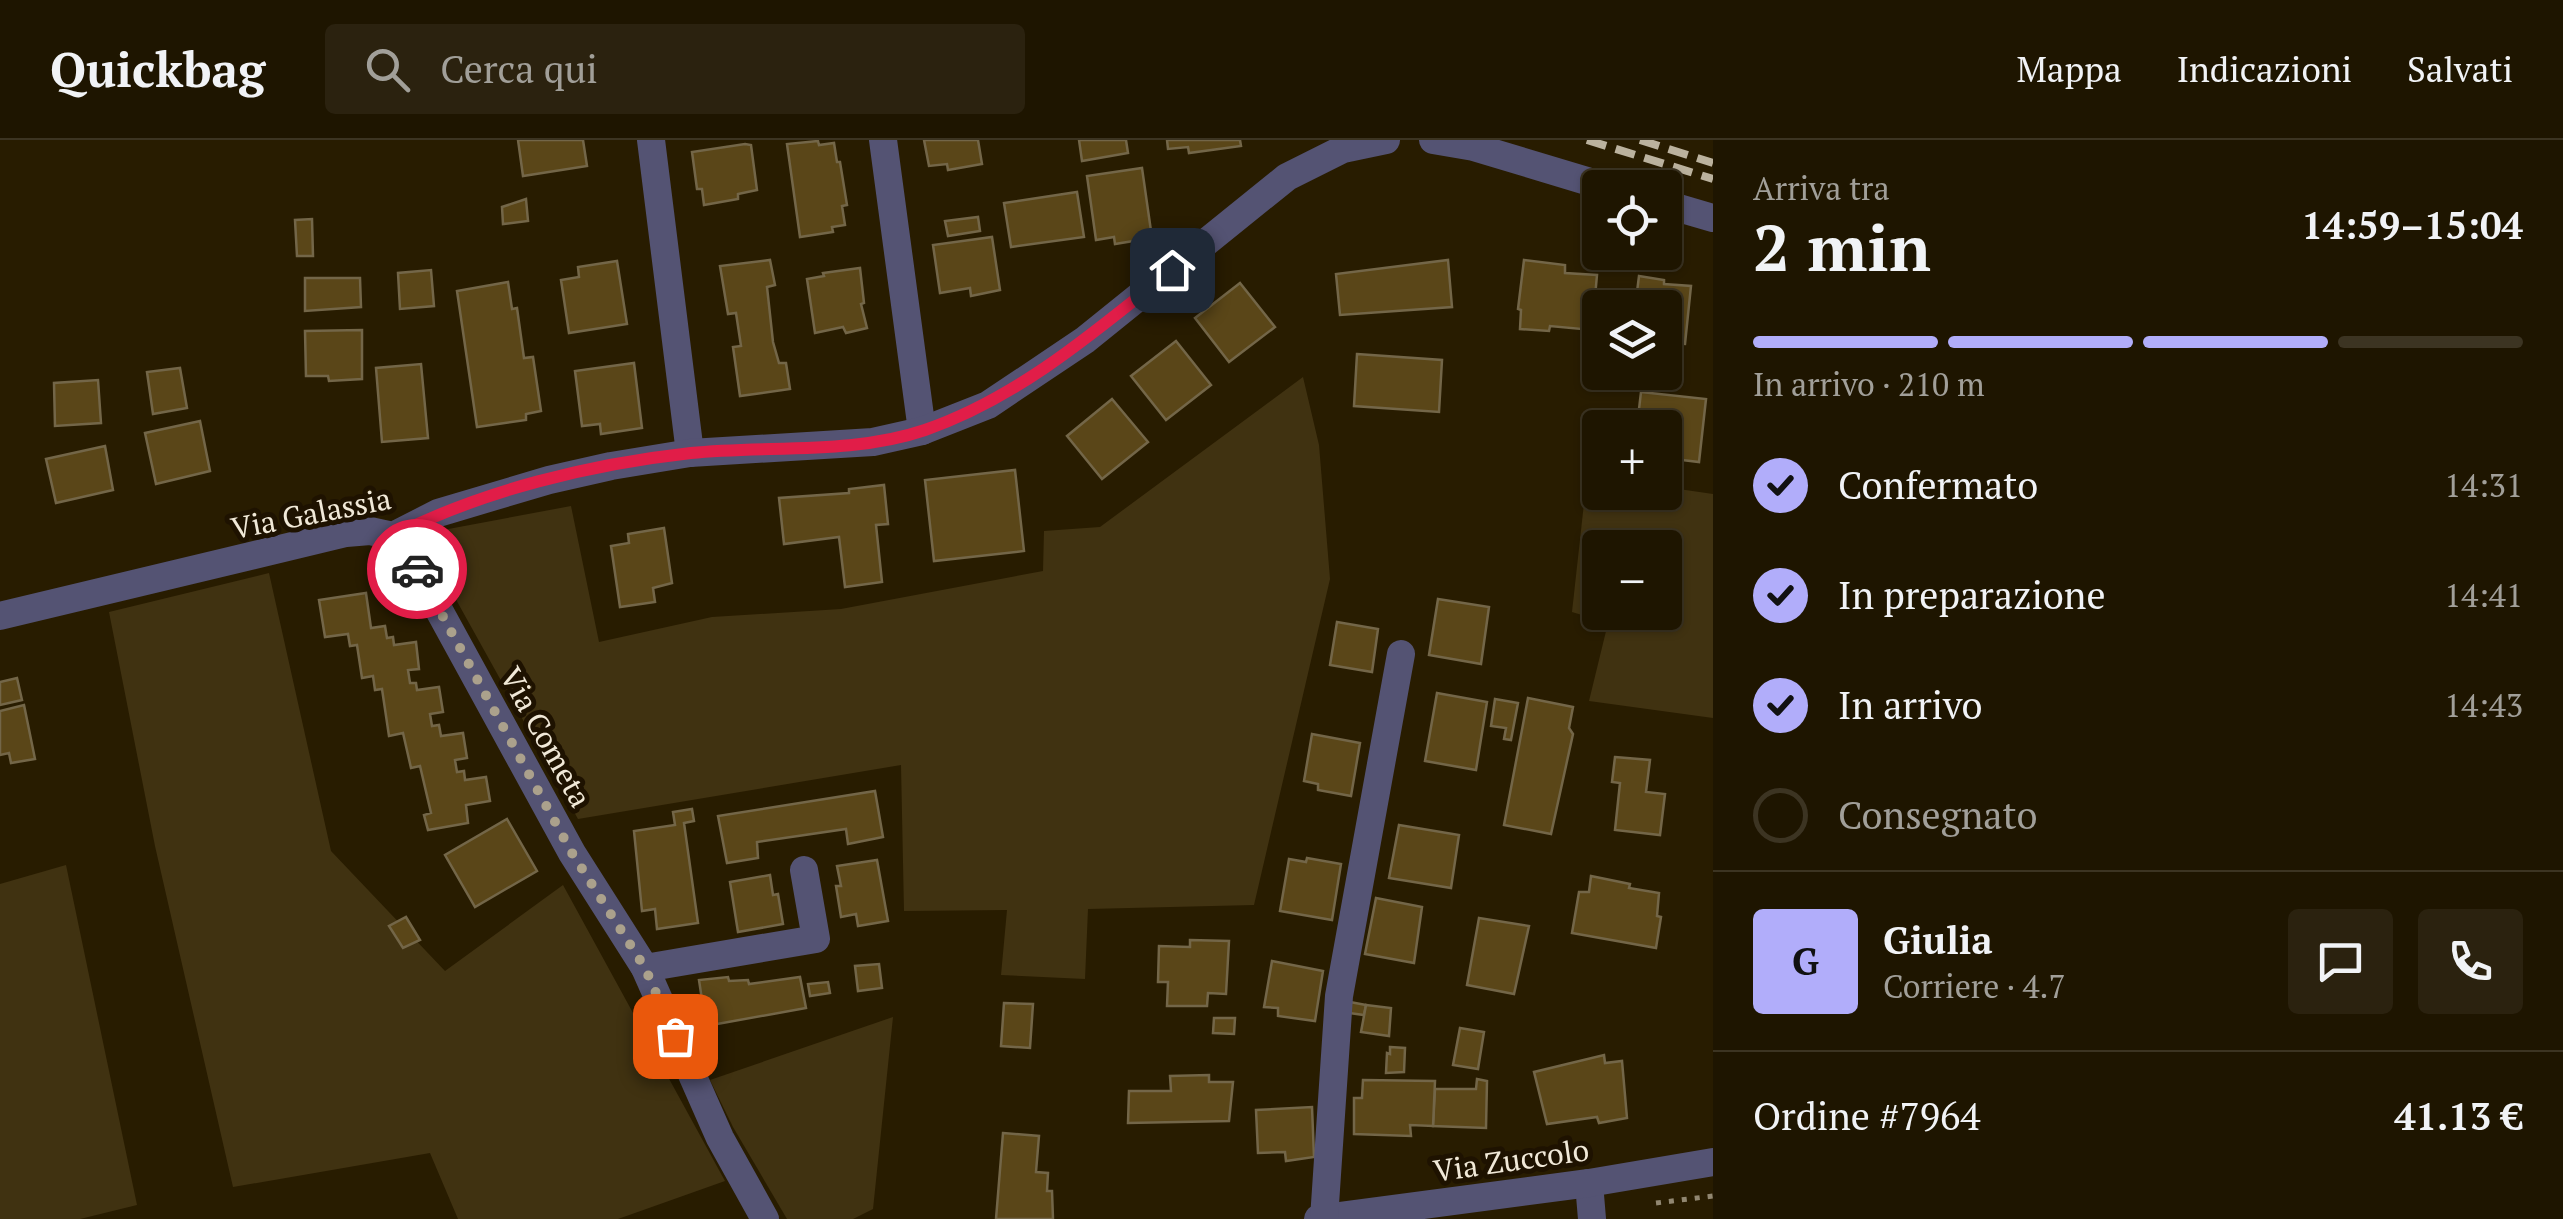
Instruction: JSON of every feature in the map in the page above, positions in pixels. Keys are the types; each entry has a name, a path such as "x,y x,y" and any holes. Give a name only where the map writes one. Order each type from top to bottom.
{"street":[{"path":"651,140 690,453"},
{"path":"882,140 922,431"},
{"name":"Via Galassia","path":"0,616 346,534 370,531 393,536 438,513 549,480 690,453 872,442 922,431 988,405 1085,340 1287,177 1342,149 1386,140"},
{"path":"1433,140 1474,147 1582,180"},
{"path":"1682,209 1713,218"},
{"name":"Via Cometa","path":"393,536 406,550 572,853 645,968 720,1138 765,1219"},
{"path":"1322,1218 1338,996 1401,654"},
{"path":"645,968 816,939 804,870"},
{"name":"Via Zuccolo","path":"1322,1218 1589,1183 1713,1162"},
{"path":"1589,1183 1592,1219"}],"shaded area":[{"path":"1303,377 1319,445 1330,579 1254,905 1088,909 1085,979 1001,975 1007,910 904,911 901,765 578,819 434,560 443,530 571,506 599,642 712,617 841,609 1043,571 1044,531 1100,527"},
{"path":"1682,489 1713,494 1713,718 1589,701 1606,630 1682,630 1682,530 1582,530 1582,615 1572,612 1583,510 1682,510"},
{"path":"269,573 331,851 445,971 563,885 725,1181 618,1219 458,1219 430,1153 233,1187 155,846 109,612"},
{"path":"66,865 137,1205 80,1219 0,1219 0,884"},
{"path":"893,1017 873,1209 853,1219 787,1219 710,1080"}],"building":[{"path":"518,140 583,140 587,166 523,176"},
{"path":"924,140 978,140 982,164 948,170 947,164 929,166"},
{"path":"1079,140 1126,140 1128,153 1082,161"},
{"path":"1167,140 1240,140 1241,146 1189,153 1188,147 1168,149"},
{"path":"818,141 819,145 834,143 847,205 842,206 845,225 832,227 833,232 800,237 787,144"},
{"path":"751,145 757,190 738,194 738,199 704,205 702,189 697,189 692,152"},
{"path":"1142,168 1152,238 1115,244 1114,237 1096,240 1087,176"},
{"path":"1077,192 1084,237 1011,247 1004,203"},
{"path":"526,199 528,221 503,224 502,207"},
{"path":"978,217 980,231 948,236 945,221"},
{"path":"312,219 313,256 297,256 295,220"},
{"path":"992,237 1000,290 971,296 970,288 940,293 933,245"},
{"path":"770,260 775,285 767,287 773,342 779,363 786,363 790,389 740,396 733,347 741,346 736,313 728,314 720,266"},
{"path":"1448,260 1452,307 1340,315 1336,274"},
{"path":"1524,260 1565,265 1565,273 1597,275 1596,290 1582,290 1582,329 1550,326 1549,331 1520,329 1518,309"},
{"path":"617,261 627,324 569,333 561,280 579,277 578,267"},
{"path":"860,268 864,303 861,304 867,328 846,333 843,327 815,333 807,279"},
{"path":"431,270 434,306 400,309 398,273"},
{"path":"1639,276 1664,280 1664,284 1691,286 1685,344 1682,290 1637,290"},
{"path":"305,278 360,278 361,307 305,311"},
{"path":"508,282 512,309 517,308 524,358 533,357 541,411 526,414 526,420 477,427 457,291"},
{"path":"1240,283 1275,327 1229,362 1195,318"},
{"path":"362,330 362,379 329,381 328,376 306,376 305,331"},
{"path":"1176,341 1211,385 1166,420 1131,376"},
{"path":"1357,354 1442,360 1439,412 1354,406"},
{"path":"634,363 642,428 601,434 600,424 582,426 575,371"},
{"path":"421,364 428,438 382,442 376,368"},
{"path":"180,368 187,408 153,414 147,372"},
{"path":"98,380 101,423 55,426 54,383"},
{"path":"1641,392 1706,399 1699,462 1682,460 1682,410 1639,410"},
{"path":"1112,399 1148,442 1102,479 1067,436"},
{"path":"200,421 210,471 156,484 145,433"},
{"path":"105,446 113,490 56,503 46,459"},
{"path":"1015,470 1024,551 934,561 925,480"},
{"path":"884,485 888,524 876,525 882,582 845,587 839,537 784,544 779,498 849,493 849,489"},
{"path":"664,528 672,583 653,588 655,602 620,607 611,546 629,543 628,534"},
{"path":"366,593 371,628 385,626 387,638 393,637 394,645 416,642 419,669 408,670 410,683 416,683 417,690 439,687 443,712 430,714 432,726 439,725 441,736 463,733 467,758 455,760 457,772 464,771 465,780 486,777 490,801 466,805 468,823 428,830 424,815 431,813 420,766 411,768 403,733 389,736 382,689 375,690 373,676 362,678 357,645 350,646 348,634 325,637 319,600"},
{"path":"1438,599 1489,607 1481,664 1429,655"},
{"path":"1337,622 1378,629 1372,672 1330,665"},
{"path":"17,678 22,700 0,705 0,682"},
{"path":"1437,693 1487,702 1476,770 1425,761"},
{"path":"1528,698 1573,707 1569,728 1573,734 1551,834 1504,825"},
{"path":"1495,699 1518,703 1511,740 1504,739 1506,728 1491,726"},
{"path":"24,705 35,759 11,763 9,753 0,755 0,711"},
{"path":"1312,734 1360,743 1351,796 1318,790 1318,784 1304,781"},
{"path":"1615,757 1650,760 1646,792 1665,794 1660,835 1615,830 1620,783 1612,782"},
{"path":"875,791 883,837 848,844 846,829 757,842 758,858 727,863 718,816"},
{"path":"692,809 694,821 684,823 698,923 657,929 655,909 642,911 634,831 675,825 673,812"},
{"path":"507,819 537,871 475,907 445,855"},
{"path":"1399,825 1459,835 1451,888 1389,878"},
{"path":"1307,858 1341,864 1332,920 1280,911 1289,859 1306,862"},
{"path":"877,860 888,921 858,926 856,914 841,917 837,866"},
{"path":"770,875 783,924 738,932 730,882"},
{"path":"1591,876 1659,893 1657,916 1661,917 1656,948 1572,933 1579,892 1589,892"},
{"path":"1376,898 1422,907 1414,963 1365,954"},
{"path":"406,917 420,940 403,948 389,926"},
{"path":"1479,918 1529,926 1514,994 1467,985"},
{"path":"1190,940 1229,941 1226,994 1208,993 1207,1006 1167,1006 1168,982 1158,982 1159,946 1190,947"},
{"path":"1272,961 1323,971 1315,1021 1278,1016 1278,1008 1264,1007"},
{"path":"879,964 882,988 858,991 855,966"},
{"path":"728,977 729,981 748,980 749,984 800,977 806,1008 706,1026 699,980"},
{"path":"828,982 830,993 810,996 808,984"},
{"path":"1350,1002 1366,1005 1364,1015 1349,1013"},
{"path":"1004,1003 1033,1004 1030,1048 1001,1046"},
{"path":"1366,1005 1391,1008 1389,1036 1361,1032"},
{"path":"1214,1018 1235,1018 1234,1034 1213,1033"},
{"path":"1460,1028 1484,1032 1478,1069 1453,1065"},
{"path":"1390,1047 1405,1048 1404,1072 1386,1073"},
{"path":"1604,1055 1605,1063 1622,1061 1627,1118 1599,1123 1597,1117 1547,1124 1534,1072"},
{"path":"1209,1075 1209,1082 1233,1082 1229,1121 1128,1123 1129,1091 1171,1091 1170,1076"},
{"path":"1477,1079 1487,1081 1486,1128 1433,1126 1435,1089 1476,1089"},
{"path":"1363,1080 1435,1081 1433,1126 1410,1125 1411,1136 1354,1134 1354,1098 1362,1098"},
{"path":"1312,1107 1314,1157 1286,1161 1285,1152 1258,1153 1256,1110"},
{"path":"1003,1133 1039,1136 1036,1172 1048,1173 1053,1219 996,1219"}],"railway":[{"path":"1587,140 1713,179"},
{"path":"1640,140 1713,163"}],"way so far":[{"path":"417,569 572,853 645,968 675,1036"}],"route":[{"path":"417,569 393,536 438,513 549,480 690,453 872,442 922,431 988,405 1085,340 1172,270"}]}
